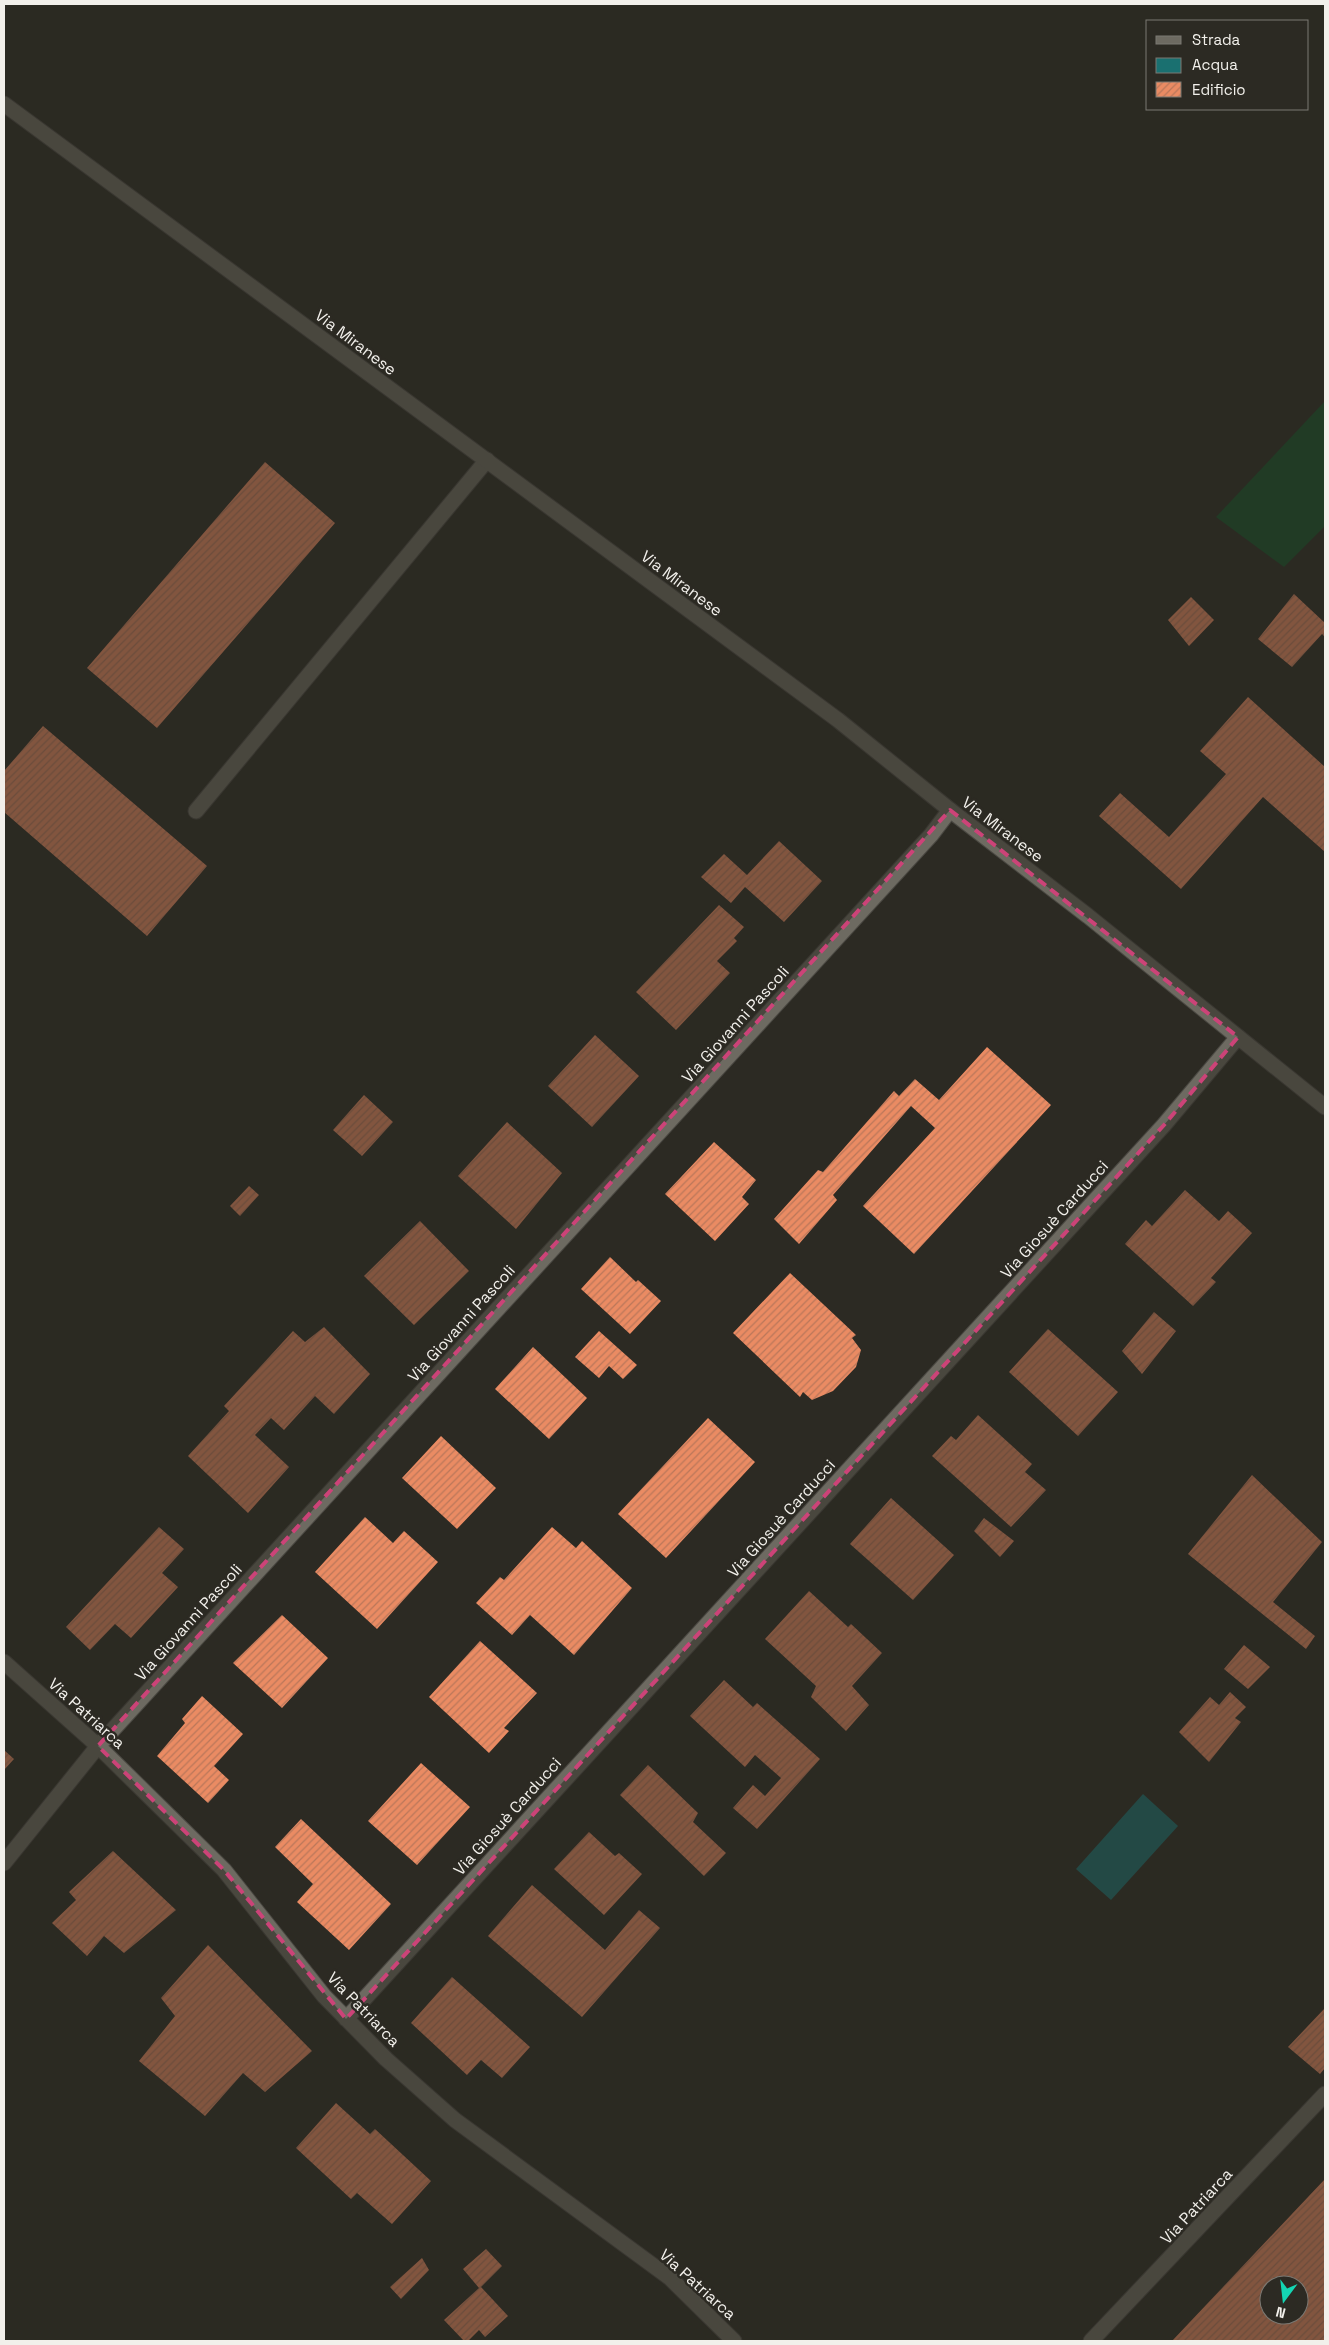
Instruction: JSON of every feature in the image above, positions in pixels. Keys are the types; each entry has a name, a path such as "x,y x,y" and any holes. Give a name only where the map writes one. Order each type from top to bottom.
{"street":[{"name":"Via Miranese","path":"4,104 838,720 950,810 1088,916 1325,1108"},
{"path":"196,811 487,460"},
{"name":"Via Giovanni Pascoli","path":"4,1863 98,1746 918,850 950,810"},
{"name":"Via Giosuè Carducci","path":"346,2019 1164,1125 1238,1037"},
{"name":"Via Patriarca","path":"4,1662 98,1746 224,1870 346,2019 455,2120 670,2278 734,2341"},
{"name":"Via Patriarca","path":"1091,2341 1325,2094"}],"highlighted area":[{"path":"950,810 1238,1037 1164,1125 346,2019 224,1870 98,1746"}],"green space":[{"path":"1325,401 1325,526 1284,567 1216,517"}],"water":[{"path":"1143,1794 1178,1826 1111,1900 1076,1869"}],"building":[{"path":"265,462 335,523 157,728 87,668"},
{"path":"1294,594 1325,623 1325,637 1322,634 1292,667 1258,639"},
{"path":"1191,597 1214,620 1189,646 1168,620"},
{"path":"1248,697 1325,767 1325,852 1263,797 1181,889 1099,816 1120,793 1169,837 1226,774 1200,751"},
{"path":"43,726 207,866 147,936 4,812 4,771"},
{"path":"779,841 822,881 784,922 745,887 731,903 701,877 724,854 747,875"},
{"path":"719,905 744,927 734,938 737,941 717,961 730,973 676,1030 636,992"},
{"path":"595,1035 639,1076 592,1127 548,1086"},
{"path":"987,1047 1051,1105 914,1254 863,1206 935,1128 911,1106 833,1195 837,1200 799,1244 774,1219 818,1170 823,1172 894,1091 899,1096 915,1079 939,1100"},
{"path":"364,1095 393,1122 362,1156 333,1130"},
{"path":"507,1122 562,1173 516,1229 458,1176"},
{"path":"714,1142 756,1180 742,1197 749,1204 715,1241 665,1194"},
{"path":"249,1186 259,1195 240,1216 230,1206"},
{"path":"1185,1190 1219,1221 1228,1211 1252,1233 1211,1278 1216,1282 1193,1306 1125,1244 1146,1220 1152,1226"},
{"path":"420,1221 469,1271 414,1325 364,1276"},
{"path":"610,1257 636,1282 638,1280 661,1301 630,1334 581,1289"},
{"path":"790,1273 856,1335 852,1338 861,1350 856,1367 833,1391 812,1400 803,1392 800,1397 733,1333"},
{"path":"1154,1312 1176,1331 1142,1374 1122,1351"},
{"path":"324,1327 370,1374 334,1414 315,1396 284,1430 271,1418 255,1435 289,1467 248,1513 188,1456 229,1411 224,1406 293,1331 305,1342"},
{"path":"1048,1329 1118,1392 1078,1436 1009,1372"},
{"path":"599,1331 637,1365 623,1379 609,1366 599,1378 575,1357"},
{"path":"533,1347 587,1398 549,1439 495,1389"},
{"path":"978,1415 1032,1464 1025,1472 1046,1490 1011,1527 932,1456 951,1436 956,1440"},
{"path":"708,1418 755,1462 666,1558 618,1514"},
{"path":"441,1436 496,1488 457,1529 402,1478"},
{"path":"1252,1475 1322,1542 1273,1602 1315,1636 1306,1649 1188,1554"},
{"path":"891,1498 954,1555 913,1600 850,1544"},
{"path":"365,1517 393,1543 404,1531 438,1562 377,1629 315,1572"},
{"path":"984,1518 1014,1541 1000,1557 974,1531"},
{"path":"159,1527 184,1549 162,1573 178,1587 131,1638 115,1624 90,1650 66,1627"},
{"path":"552,1527 576,1548 582,1541 632,1588 574,1655 530,1615 512,1635 476,1603 500,1577 504,1580"},
{"path":"809,1591 848,1627 851,1624 882,1653 852,1686 869,1705 846,1731 811,1697 816,1686 765,1639"},
{"path":"282,1615 328,1658 282,1708 233,1663"},
{"path":"480,1641 537,1693 504,1728 509,1731 489,1753 429,1697"},
{"path":"1244,1645 1270,1667 1248,1689 1224,1669"},
{"path":"724,1680 753,1707 757,1703 820,1759 757,1829 733,1808 753,1785 765,1796 781,1778 755,1755 745,1767 690,1716"},
{"path":"1230,1692 1246,1707 1235,1718 1241,1722 1209,1762 1179,1732 1210,1697 1219,1705"},
{"path":"202,1696 243,1734 214,1766 229,1780 208,1803 157,1756 185,1723 182,1719"},
{"path":"4,1750 14,1759 4,1770"},
{"path":"421,1763 470,1807 417,1865 368,1821"},
{"path":"648,1765 698,1813 693,1822 726,1853 704,1876 620,1795"},
{"path":"301,1819 391,1904 349,1950 297,1902 313,1884 275,1847"},
{"path":"589,1832 615,1856 619,1853 642,1874 604,1915 554,1869"},
{"path":"113,1851 176,1910 124,1953 104,1936 87,1956 52,1923 76,1900 69,1892"},
{"path":"532,1885 605,1950 639,1910 660,1928 582,2017 488,1936"},
{"path":"208,1945 312,2051 265,2092 243,2073 205,2116 139,2061 175,2016 161,1998"},
{"path":"452,1977 530,2047 502,2078 481,2060 467,2075 411,2023"},
{"path":"1325,2008 1325,2068 1320,2074 1288,2047"},
{"path":"336,2103 370,2134 375,2129 431,2181 392,2224 357,2193 351,2199 296,2148"},
{"path":"1325,2179 1325,2341 1172,2341"},
{"path":"486,2249 502,2266 481,2287 508,2316 485,2337 479,2330 468,2341 464,2341 444,2320 479,2288 463,2269"},
{"path":"422,2258 429,2270 401,2299 390,2287"}]}
